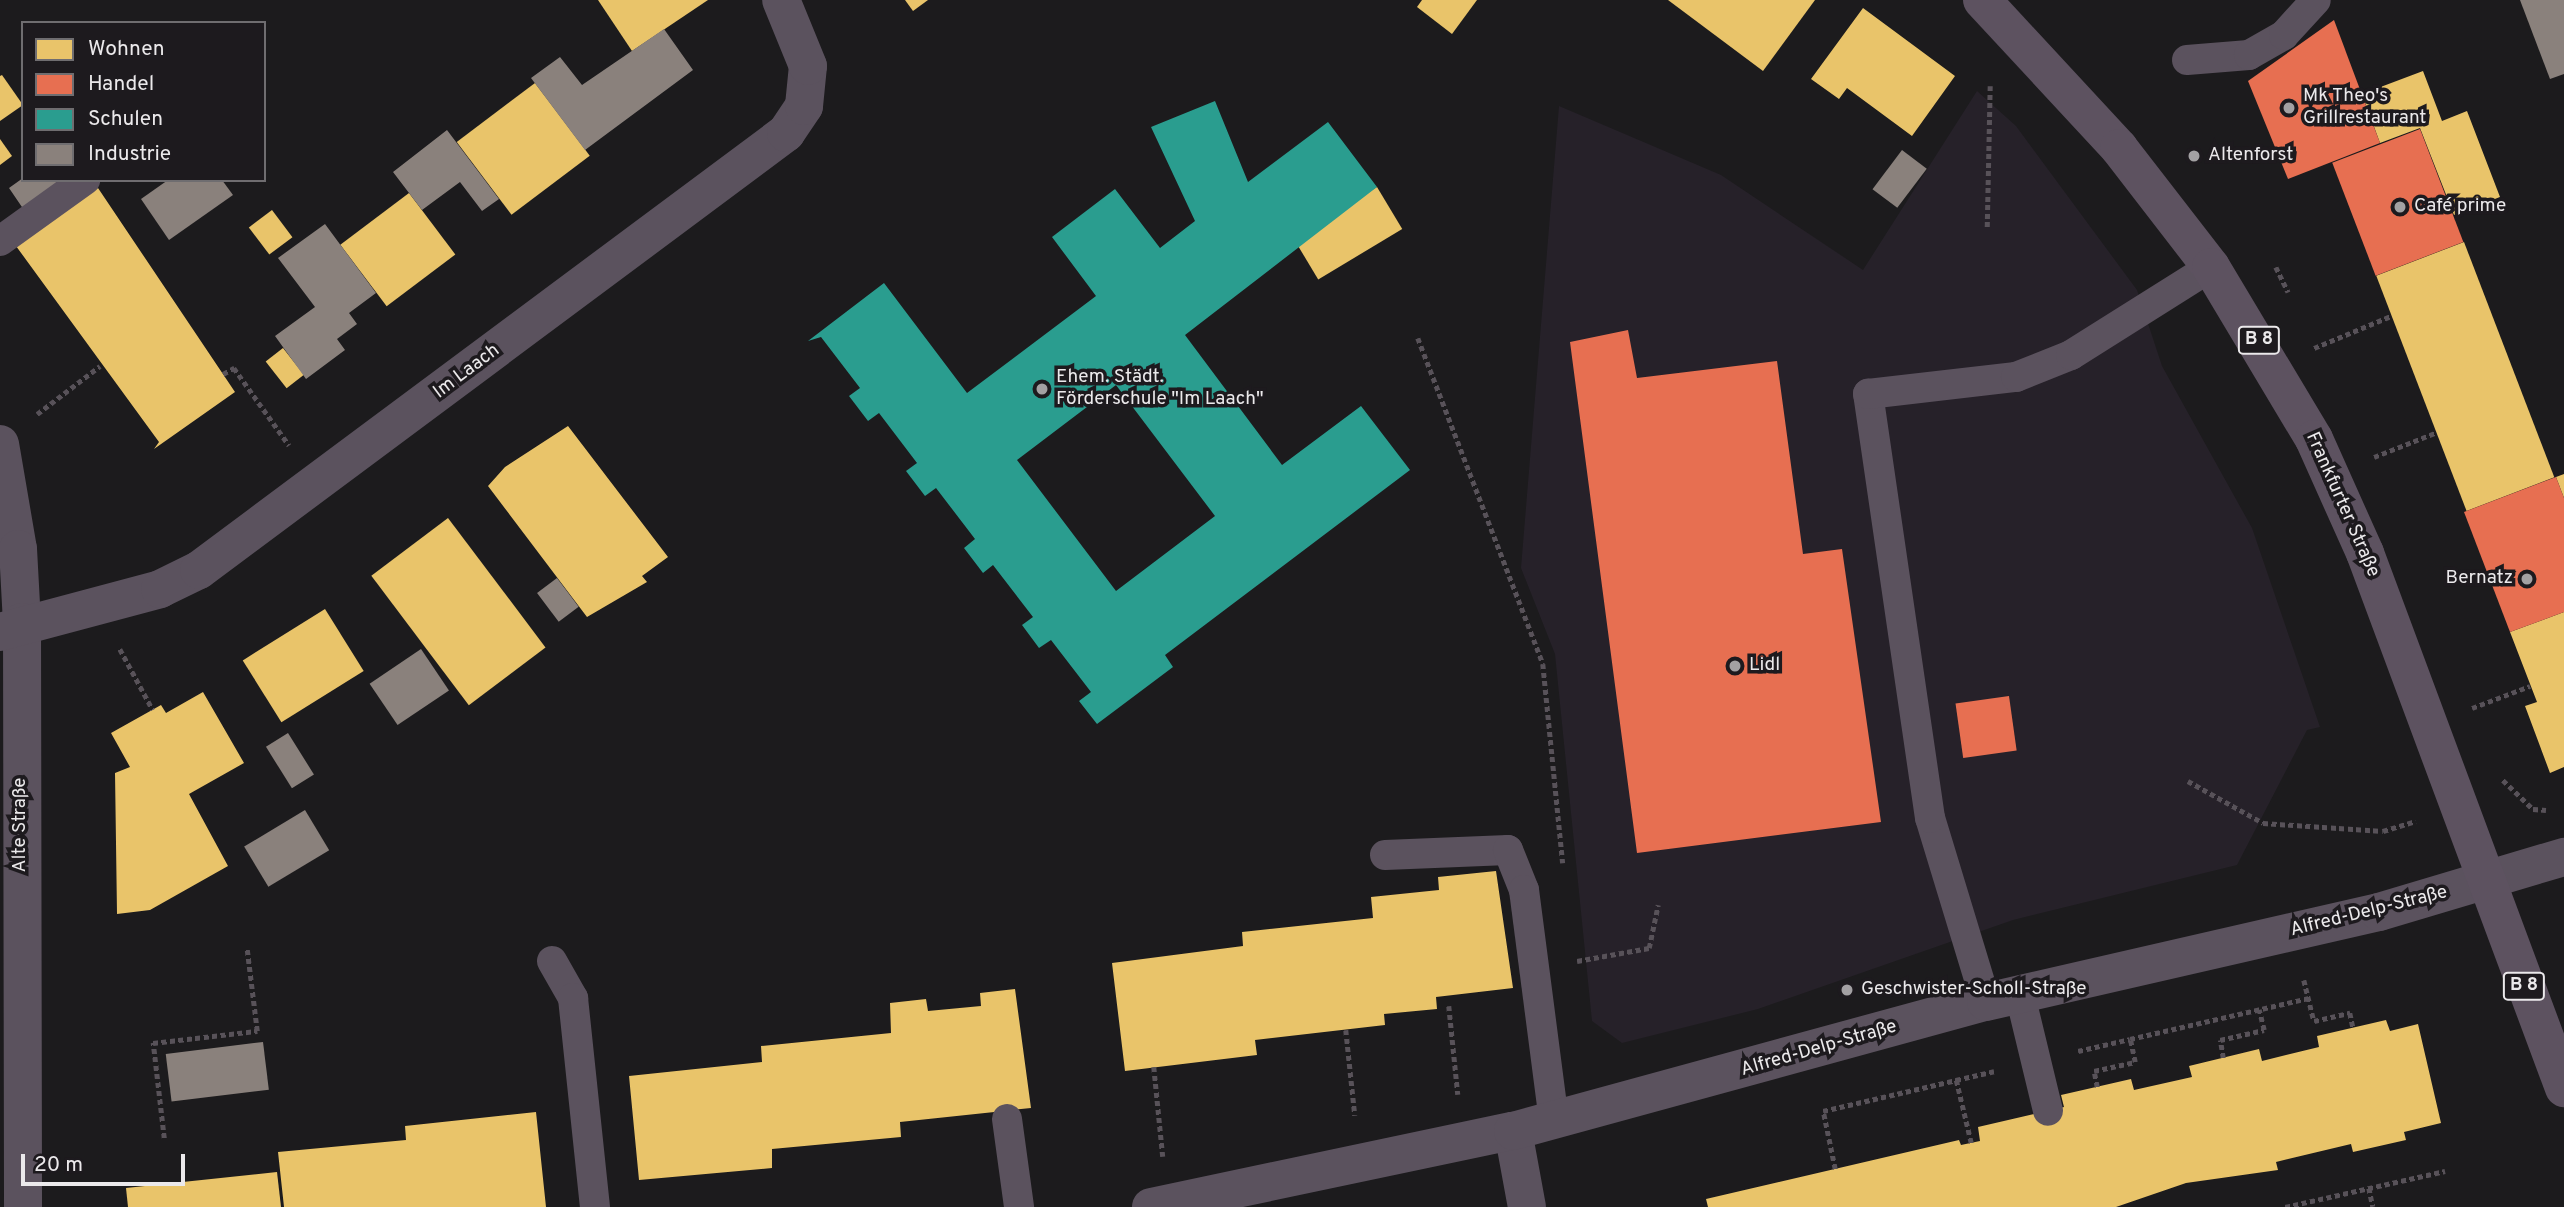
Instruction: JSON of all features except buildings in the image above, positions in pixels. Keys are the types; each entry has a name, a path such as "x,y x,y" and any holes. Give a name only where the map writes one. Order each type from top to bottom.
{"main road":[{"name":"Frankfurter Straße","path":"1982,0 2119,148 2211,267 2274,365 2331,474 2429,724 2564,1088"}],"street":[{"name":"Im Laach","path":"11,627 96,603 160,589 199,570 786,133 804,106 808,66 782,0"},
{"name":"Alte Straße","path":"0,444 18,549 11,627 23,1207"},
{"name":"Alfred-Delp-Straße","path":"1160,1205 1554,1121 2003,999 2486,883 2564,857"},
{"path":"1513,1131 1527,1207"}],"lane":[{"path":"2187,60 2249,55 2284,35 2316,0"},
{"path":"0,241 82,182"},
{"path":"2048,1111 1930,818 1868,394 2016,377 2071,355 2211,267"},
{"path":"1385,855 1508,850 1524,890 1554,1121"},
{"path":"552,961 573,998 594,1207"},
{"path":"1007,1119 1019,1207"}],"path":[{"path":"1986,227 1990,86"},
{"path":"2276,267 2288,292"},
{"path":"2274,365 2391,316"},
{"path":"1418,338 1543,664 1564,867"},
{"path":"30,420 100,366"},
{"path":"223,374 233,368 316,485"},
{"path":"2331,474 2435,433"},
{"path":"96,603 153,710"},
{"path":"2429,724 2530,686"},
{"path":"2467,695 2476,719"},
{"path":"2497,774 2533,809 2554,810"},
{"path":"2188,781 2263,823 2383,831 2458,806"},
{"path":"1573,962 1649,948 1658,905"},
{"path":"2293,931 2314,1021 2350,1013 2353,1027"},
{"path":"164,1138 153,1043 257,1031 247,949"},
{"path":"1572,949 1575,976"},
{"path":"2097,1087 2094,1071 2134,1062 2130,1039 2309,998"},
{"path":"1448,1006 1464,1141"},
{"path":"2224,1058 2220,1040 2264,1030 2259,1010"},
{"path":"1346,1030 1360,1163"},
{"path":"1154,1067 1160,1205"},
{"path":"1835,1169 1823,1111 1955,1080"},
{"path":"2285,1207 2445,1171"},
{"path":"2369,1188 2373,1207"}],"shaded area":[{"path":"1977,91 2016,126 2137,290 2162,366 2252,528 2320,727 2307,730 2237,865 2013,920 1758,1009 1622,1043 1592,1021 1555,654 1521,568 1559,106 1721,175 1863,270"}],"place":[{"name":"Mk Theo's Grillrestaurant","path":"2289,108"},
{"name":"Altenforst","path":"2194,156"},
{"name":"Café prime","path":"2400,207"},
{"name":"Ehem. Städt. Förderschule \"Im Laach\"","path":"1042,389"},
{"name":"Bernatz","path":"2527,579"},
{"name":"Lidl","path":"1735,666"},
{"name":"Geschwister-Scholl-Straße","path":"1847,990"}]}
